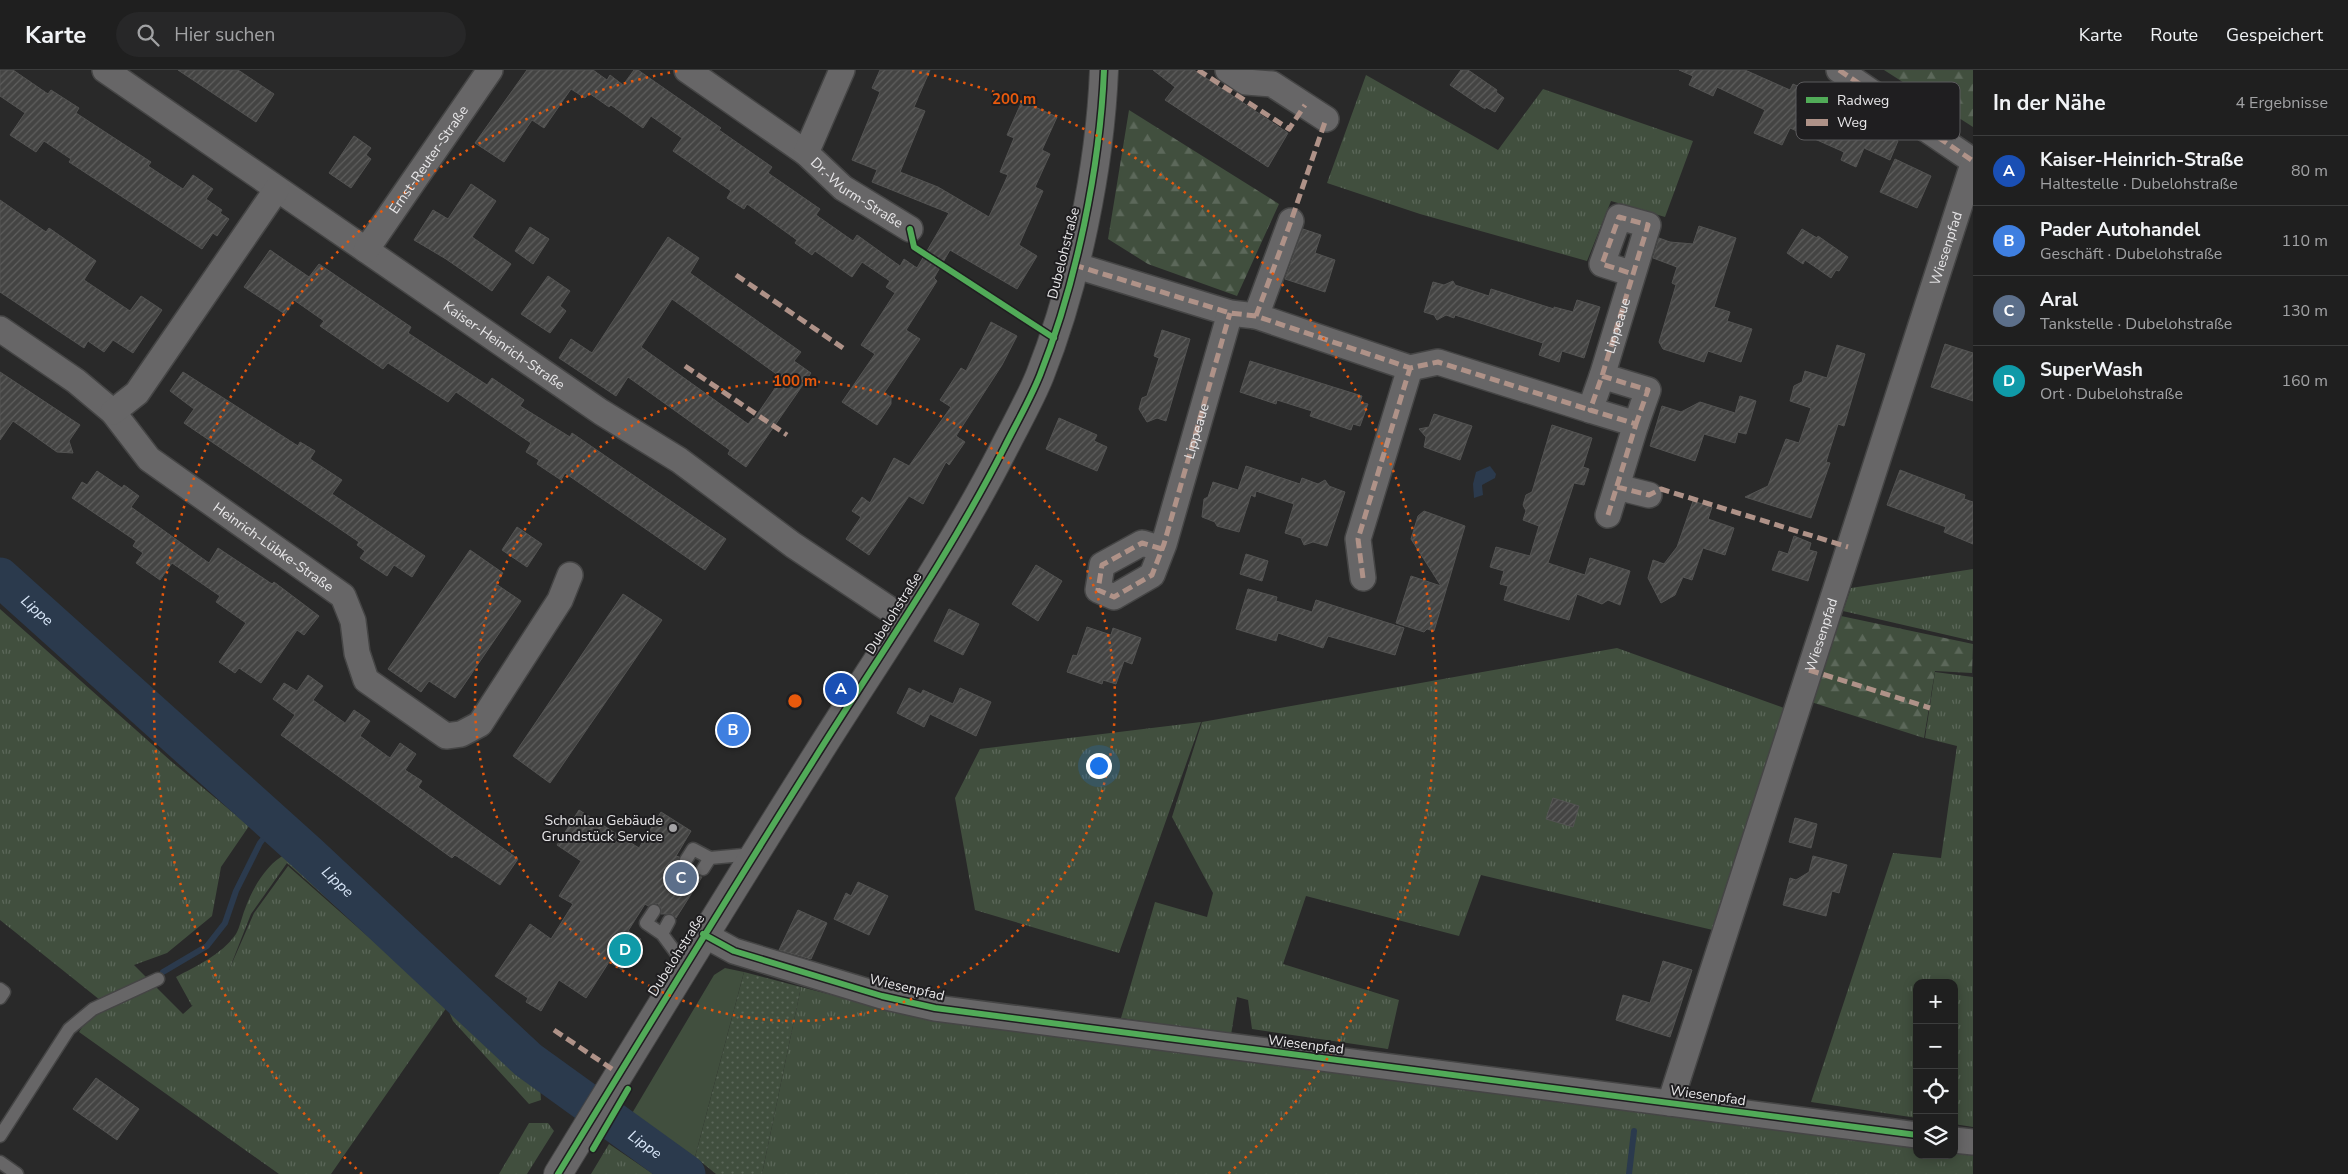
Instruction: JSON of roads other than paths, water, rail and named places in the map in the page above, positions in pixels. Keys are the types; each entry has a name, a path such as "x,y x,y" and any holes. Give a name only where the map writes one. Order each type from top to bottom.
{"main road":[{"name":"Dubelohstraße","path":"558,1174 703,934 978,500 1039,379 1054,338 1074,265 1099,138 1104,70"}],"street":[{"name":"Kaiser-Heinrich-Straße","path":"105,70 601,412 679,460 793,545 904,619"},
{"name":"Ernst-Reuter-Straße","path":"366,250 490,70"},
{"name":"Dr.-Wurm-Straße","path":"687,70 806,154 843,188 910,229"},
{"name":"Dr.-Wurm-Straße","path":"806,154 842,70"},
{"path":"1228,70 1246,82 1273,77 1326,118"},
{"path":"1839,70 1856,82"},
{"path":"1940,140 1973,163"},
{"name":"Wiesenpfad","path":"1670,1103 1973,163"},
{"path":"113,412 137,393 277,189"},
{"path":"1256,316 1291,221"},
{"path":"1074,265 1086,271 1230,313 1256,316 1410,368 1438,362 1636,424"},
{"name":"Lippeaue","path":"1590,410 1633,274"},
{"name":"Lippeaue","path":"1162,549 1230,313"},
{"name":"Heinrich-Lübke-Straße","path":"0,329 76,381 113,412 149,459 343,596 353,621 357,653 366,680 446,736 461,734 480,724 560,600 570,575"},
{"path":"1362,578 1358,539 1410,368"},
{"path":"1602,376 1648,390 1608,515"},
{"path":"1617,487 1649,496"},
{"name":"Wiesenpfad","path":"703,934 734,950 882,996 935,1008 1913,1134"},
{"path":"1958,1140 1973,1142"}],"lane":[{"path":"686,860 693,849 706,864 754,854"},
{"path":"654,911 646,923 662,934 685,965"},
{"path":"662,934 670,921"},
{"path":"0,1136 69,1030 93,1009 158,979"},
{"path":"0,989 4,992 0,998"},
{"path":"0,1162 17,1174"}],"water":[{"path":"1490,466 1496,474 1495,478 1482,485 1483,495 1474,498 1473,484 1476,472"}],"waterway":[{"name":"Lippe","path":"0,577 309,855 528,1060 686,1174"},
{"path":"163,972 207,946 225,923 236,891 260,843 275,824"},
{"path":"1629,1174 1634,1131"}],"place":[{"name":"Kaiser-Heinrich-Straße","path":"841,689"},
{"name":"Pader Autohandel","path":"733,730"},
{"name":"Schonlau Gebäude Grundstück Service","path":"673,828"},
{"name":"Aral","path":"681,878"},
{"name":"SuperWash","path":"625,950"}]}
